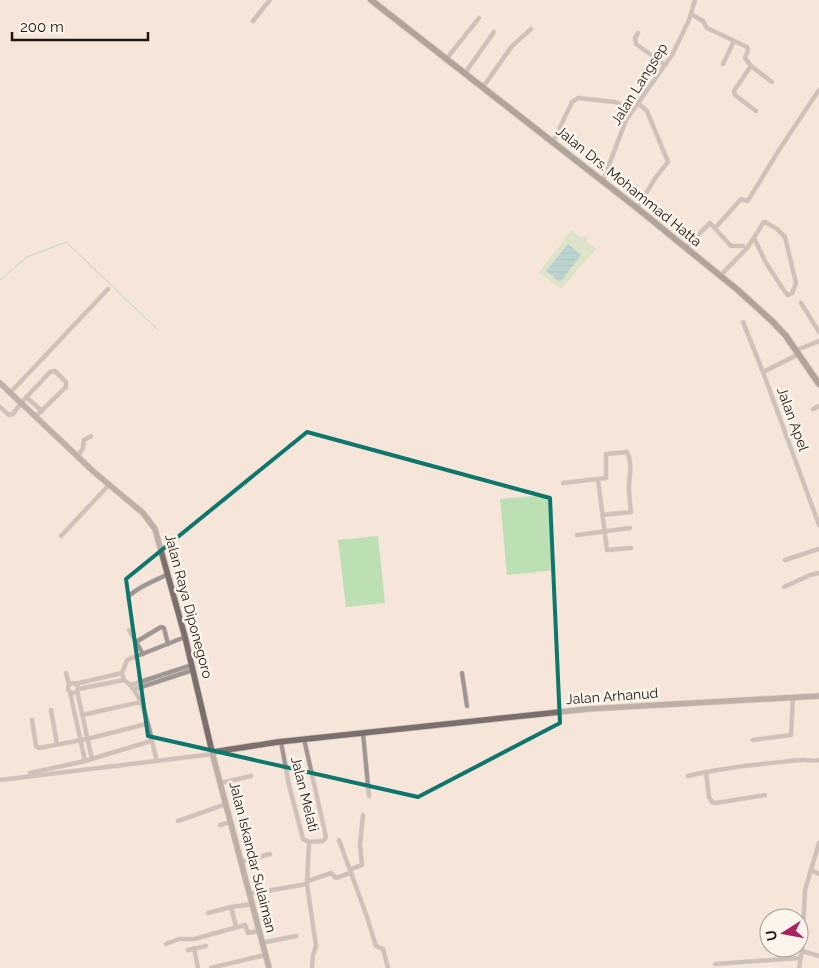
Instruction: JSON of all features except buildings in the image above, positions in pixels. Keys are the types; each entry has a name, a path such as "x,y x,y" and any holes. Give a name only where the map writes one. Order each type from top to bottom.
{"main road":[{"name":"Jalan Drs. Mohammad Hatta","path":"371,0 637,208 720,276 773,322 799,352 819,384"}],"street":[{"path":"254,21 270,0"},
{"name":"Jalan Langsep","path":"603,182 622,127 666,65 696,0"},
{"path":"691,14 703,21 707,28 747,47 748,50 745,58 751,66 772,82"},
{"path":"447,58 479,18"},
{"path":"483,87 512,46 531,29"},
{"path":"465,72 494,32"},
{"path":"638,33 635,38 636,44 666,65"},
{"path":"723,64 734,42"},
{"path":"751,66 734,93 756,111"},
{"path":"716,227 741,199 749,199 782,144 819,90"},
{"path":"553,142 574,99 615,102 633,109"},
{"path":"637,208 656,177 668,162 647,111 638,103"},
{"path":"720,276 753,240 764,222 784,235 796,283 790,294 785,292 753,240"},
{"path":"686,247 710,223 716,227 731,246 745,247"},
{"path":"10,393 108,289"},
{"path":"801,303 819,332"},
{"name":"Jalan Apel","path":"743,322 819,525"},
{"path":"763,372 819,340"},
{"path":"0,407 7,414 11,415 50,372 54,372 66,382 66,387 36,416"},
{"name":"Jalan Raya Diponegoro","path":"0,383 109,485 137,508 154,526 185,637 213,753"},
{"path":"26,397 42,411"},
{"path":"813,409 819,406"},
{"path":"78,456 83,448 84,440 91,436"},
{"path":"563,483 606,478 606,454 628,453 631,474 629,485 631,512 602,515"},
{"path":"598,480 607,550 631,548"},
{"path":"61,536 109,485"},
{"path":"814,509 819,507"},
{"path":"577,535 630,528"},
{"path":"785,560 819,549"},
{"path":"784,587 819,573"},
{"path":"128,597 136,589 144,587 168,574"},
{"path":"136,642 161,627 164,628 168,644"},
{"path":"129,630 143,654"},
{"path":"156,758 141,702 132,685 124,680 122,673 127,660 185,637"},
{"path":"132,685 193,668"},
{"path":"135,689 193,668"},
{"path":"66,673 69,685 68,690 85,762"},
{"path":"69,685 122,673"},
{"path":"462,673 466,706"},
{"path":"70,692 124,680"},
{"path":"140,682 142,687"},
{"path":"75,684 92,759"},
{"name":"Jalan Arhanud","path":"213,753 304,739 588,709 819,696"},
{"path":"753,740 791,735 793,698"},
{"path":"82,715 141,702"},
{"path":"51,710 57,744"},
{"path":"32,720 37,748 87,739 146,724"},
{"path":"362,733 369,796"},
{"path":"304,739 326,837 323,840 309,842"},
{"path":"30,774 85,762 151,741"},
{"name":"Jalan Melati","path":"281,742 303,840 309,842 308,882 316,946 312,968"},
{"path":"0,780 213,753"},
{"name":"Jalan Iskandar Sulaiman","path":"213,753 269,968"},
{"path":"688,776 756,764 819,760"},
{"path":"706,772 712,802 716,803 765,795"},
{"path":"221,783 251,776"},
{"path":"178,821 226,804"},
{"path":"249,894 308,882 331,873 335,878 350,873 351,869 362,865 360,845 363,816"},
{"path":"220,825 231,822"},
{"path":"339,840 376,946 383,949 388,968"},
{"path":"804,908 806,890 819,843"},
{"path":"241,862 270,854"},
{"path":"811,870 819,874"},
{"path":"208,913 252,904"},
{"path":"231,907 236,927"},
{"path":"166,944 179,939 194,939 246,925 248,933 258,931"},
{"path":"261,943 296,936"},
{"path":"188,950 206,946"},
{"path":"194,948 198,968"},
{"path":"211,968 265,955"},
{"path":"716,964 800,958 799,968"}],"highlighted area":[{"path":"307,432 550,498 560,723 418,797 148,736 126,579"}],"green space":[{"path":"571,230 582,238 584,236 588,239 587,242 596,249 561,289 539,273"},
{"path":"548,495 555,570 507,575 500,499"},
{"path":"378,536 385,603 346,607 338,540"}],"water":[{"path":"568,244 581,255 560,282 546,271"}],"waterway":[{"path":"0,280 27,257 66,242 157,329"}]}
